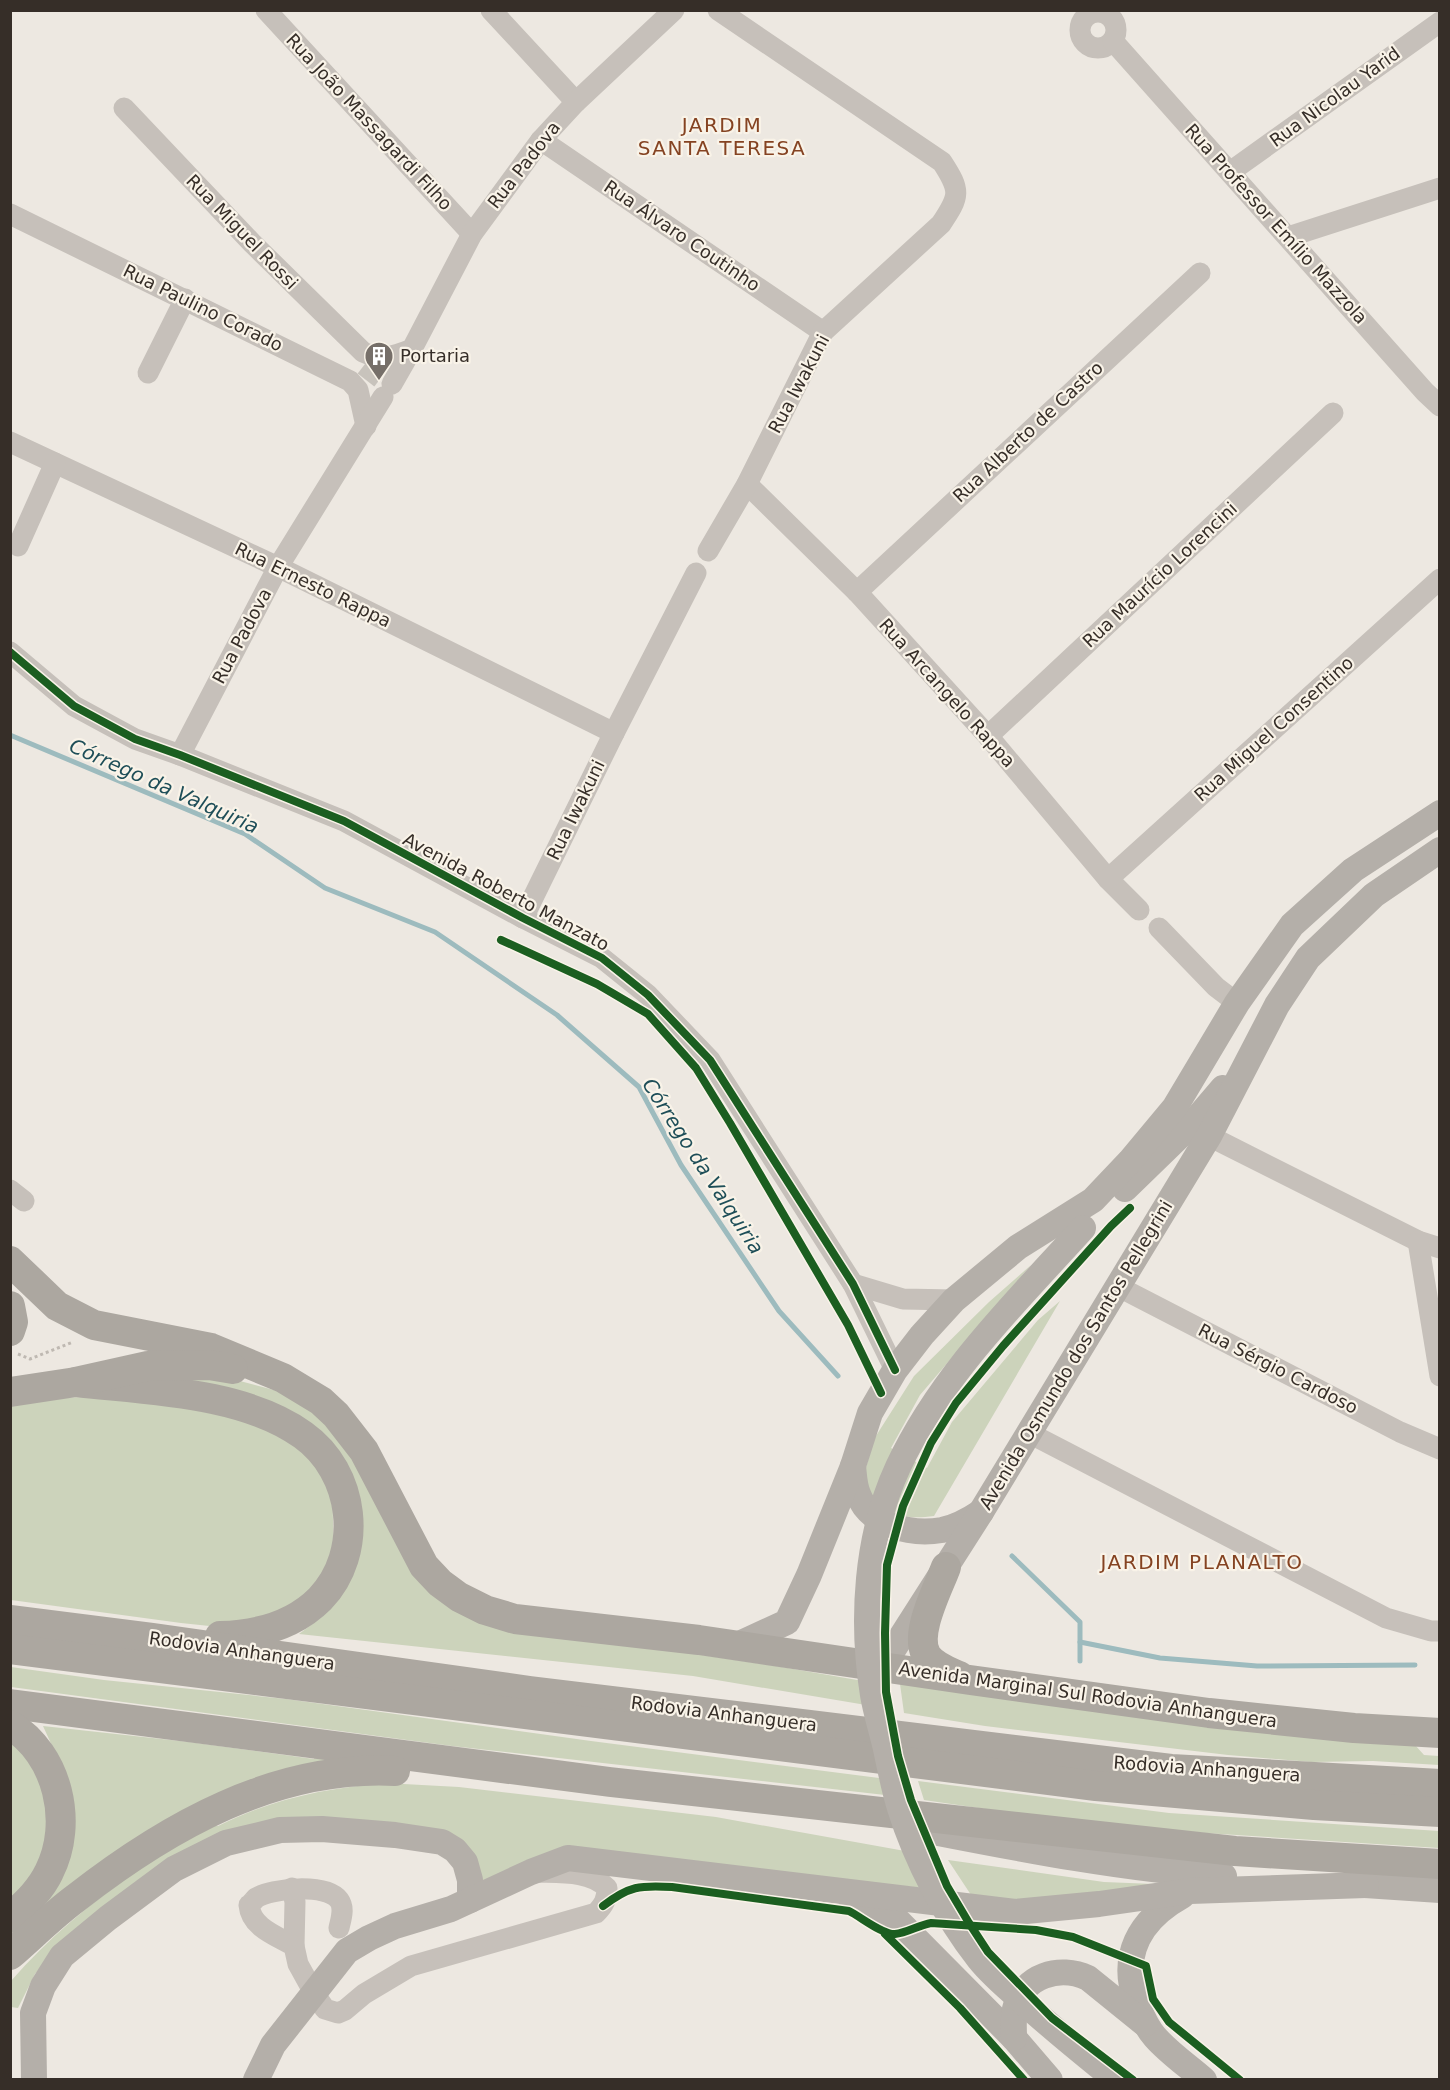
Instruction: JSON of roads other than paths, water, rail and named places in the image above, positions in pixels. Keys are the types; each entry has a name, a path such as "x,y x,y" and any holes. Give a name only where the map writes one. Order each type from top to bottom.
{"highway":[{"path":"10,1261 57,1306 94,1325 211,1347 283,1378"},
{"path":"10,1306 13,1322 10,1331"},
{"path":"10,1392 76,1382 148,1366 209,1365 283,1378"},
{"name":"Avenida Marginal Sul Rodovia Anhanguera","path":"283,1378 321,1401 350,1432 364,1451 424,1566 440,1583 459,1597 485,1610 515,1619 737,1645 1209,1713 1354,1728 1440,1733"},
{"path":"76,1382 206,1398 265,1414 295,1429 317,1446 341,1482 348,1504 350,1527 340,1568 320,1598 305,1611 266,1630 247,1635 152,1638"},
{"path":"946,1567 925,1623 922,1642 927,1656 940,1667 970,1680"},
{"name":"Rodovia Anhanguera","path":"10,1620 530,1691 1171,1769 1440,1784"},
{"name":"Rodovia Anhanguera","path":"10,1649 1096,1786 1440,1812"},
{"path":"10,1704 610,1782 1235,1851 1440,1864"},
{"path":"10,1725 33,1742 48,1766 58,1794 61,1829 58,1850 49,1873 34,1896 10,1918"},
{"path":"10,1955 76,1898 166,1834 245,1795 293,1781 370,1770 610,1782"}],"main road":[{"path":"737,1645 787,1622 809,1575 853,1466 870,1413 895,1370 922,1335 954,1300 1018,1247 1093,1200 1130,1161 1175,1107 1237,1003 1292,925 1353,870 1440,813"},
{"name":"Avenida Osmundo dos Santos Pellegrini","path":"882,1667 981,1512 1209,1136 1277,1005 1308,958 1374,895 1440,850"},
{"name":"Avenida Osmundo dos Santos Pellegrini","path":"1083,1228 1194,1122 1261,1038"},
{"path":"1116,2079 1064,2039 995,1976 974,1953 949,1916 915,1848 900,1807 873,1695 869,1652 869,1584 874,1546 885,1502 897,1469 909,1444 942,1390 985,1337 1083,1228 1130,1161"},
{"path":"853,1466 858,1494 869,1511 897,1528 931,1531 944,1529 969,1520 981,1512"},
{"path":"774,1800 993,1844 1131,1866 1185,1873 1440,1890"},
{"path":"34,2079 33,2013 43,1986 62,1956 174,1869 226,1843 280,1830 322,1829 442,1842 465,1862 470,1880 470,1900"},
{"path":"256,2079 273,2045 348,1951 395,1926 451,1909 531,1872 568,1858 1015,1912 1099,1904 1190,1891 1366,1885"},
{"path":"800,1887 856,1904 897,1920 1014,2038 1050,2079"},
{"path":"1145,2024 1132,1991 1130,1972 1133,1949 1143,1928 1155,1913 1190,1891"},
{"path":"1014,2038 1015,2009 1024,1991 1040,1977 1059,1971 1079,1974 1088,1978 1145,2024 1156,2038 1204,2079"}],"street":[{"name":"Rua João Massagardi Filho","path":"266,10 472,234"},
{"path":"491,10 576,102"},
{"name":"Rua Padova","path":"180,755 278,567 412,349 472,234 541,140 576,102 674,10"},
{"name":"Rua Iwakuni","path":"708,551 747,484 823,332 941,224 955,202 955,183 942,162 718,10"},
{"path":"1099,12 1118,24 1109,45 1097,48 1086,44 1080,32 1085,13 1099,12"},
{"name":"Rua Nicolau Yarid","path":"1230,172 1440,22"},
{"name":"Rua Professor Emílio Mazzola","path":"1118,24 1230,172 1435,393"},
{"name":"Rua Miguel Rossi","path":"124,108 268,259 369,370"},
{"name":"Rua Álvaro Coutinho","path":"541,140 823,332"},
{"path":"1288,237 1440,188"},
{"name":"Rua Paulino Corado","path":"10,214 350,381 369,370"},
{"name":"Rua Alberto de Castro","path":"856,592 1200,273"},
{"path":"148,373 185,299"},
{"path":"366,426 369,370 412,349"},
{"name":"Rua Maurício Lorencini","path":"988,736 1333,413"},
{"name":"Rua Ernesto Rappa","path":"10,442 278,567 614,734"},
{"path":"18,546 55,463"},
{"name":"Rua Arcangelo Rappa","path":"747,484 856,592 988,736 1108,879 1139,910"},
{"name":"Rua Iwakuni","path":"523,918 696,573"},
{"name":"Rua Miguel Consentino","path":"1108,879 1440,579"},
{"name":"Avenida Roberto Manzato","path":"10,652 74,706 135,739 344,821 602,958 648,994 710,1059 854,1284 895,1370"},
{"path":"1159,928 1216,987 1237,1003"},
{"path":"1209,1136 1418,1241 1440,1248"},
{"path":"1418,1241 1440,1376"},
{"path":"854,1284 903,1299 954,1300"},
{"name":"Rua Sérgio Cardoso","path":"1117,1286 1400,1432 1440,1449"},
{"path":"1029,1433 1386,1618 1431,1631 1440,1631"},
{"path":"292,1888 295,1902 294,1946 298,1964 325,2009 338,2013 364,1994 411,1966 596,1913 603,1906 607,1897 607,1888 600,1881 586,1876 531,1872"},
{"path":"294,1946 260,1927 250,1914 249,1905 255,1899 292,1888 329,1893 338,1898 342,1906 339,1928"}],"waterway":[{"name":"Córrego da Valquiria","path":"10,735 245,834 325,888 435,932 557,1015 639,1087 681,1165 779,1311 838,1376"},
{"name":"Córrego da Valquiria","path":"1012,1556 1080,1622 1080,1661"},
{"path":"1080,1642 1160,1658 1257,1666 1415,1665"}],"tunnel":[{"path":"366,380 376,367"}],"place":[{"name":"Portaria","path":"379,382"}],"district":[{"name":"JARDIM SANTA TERESA","path":"722,136"},
{"name":"JARDIM PLANALTO","path":"1202,1562"}]}
